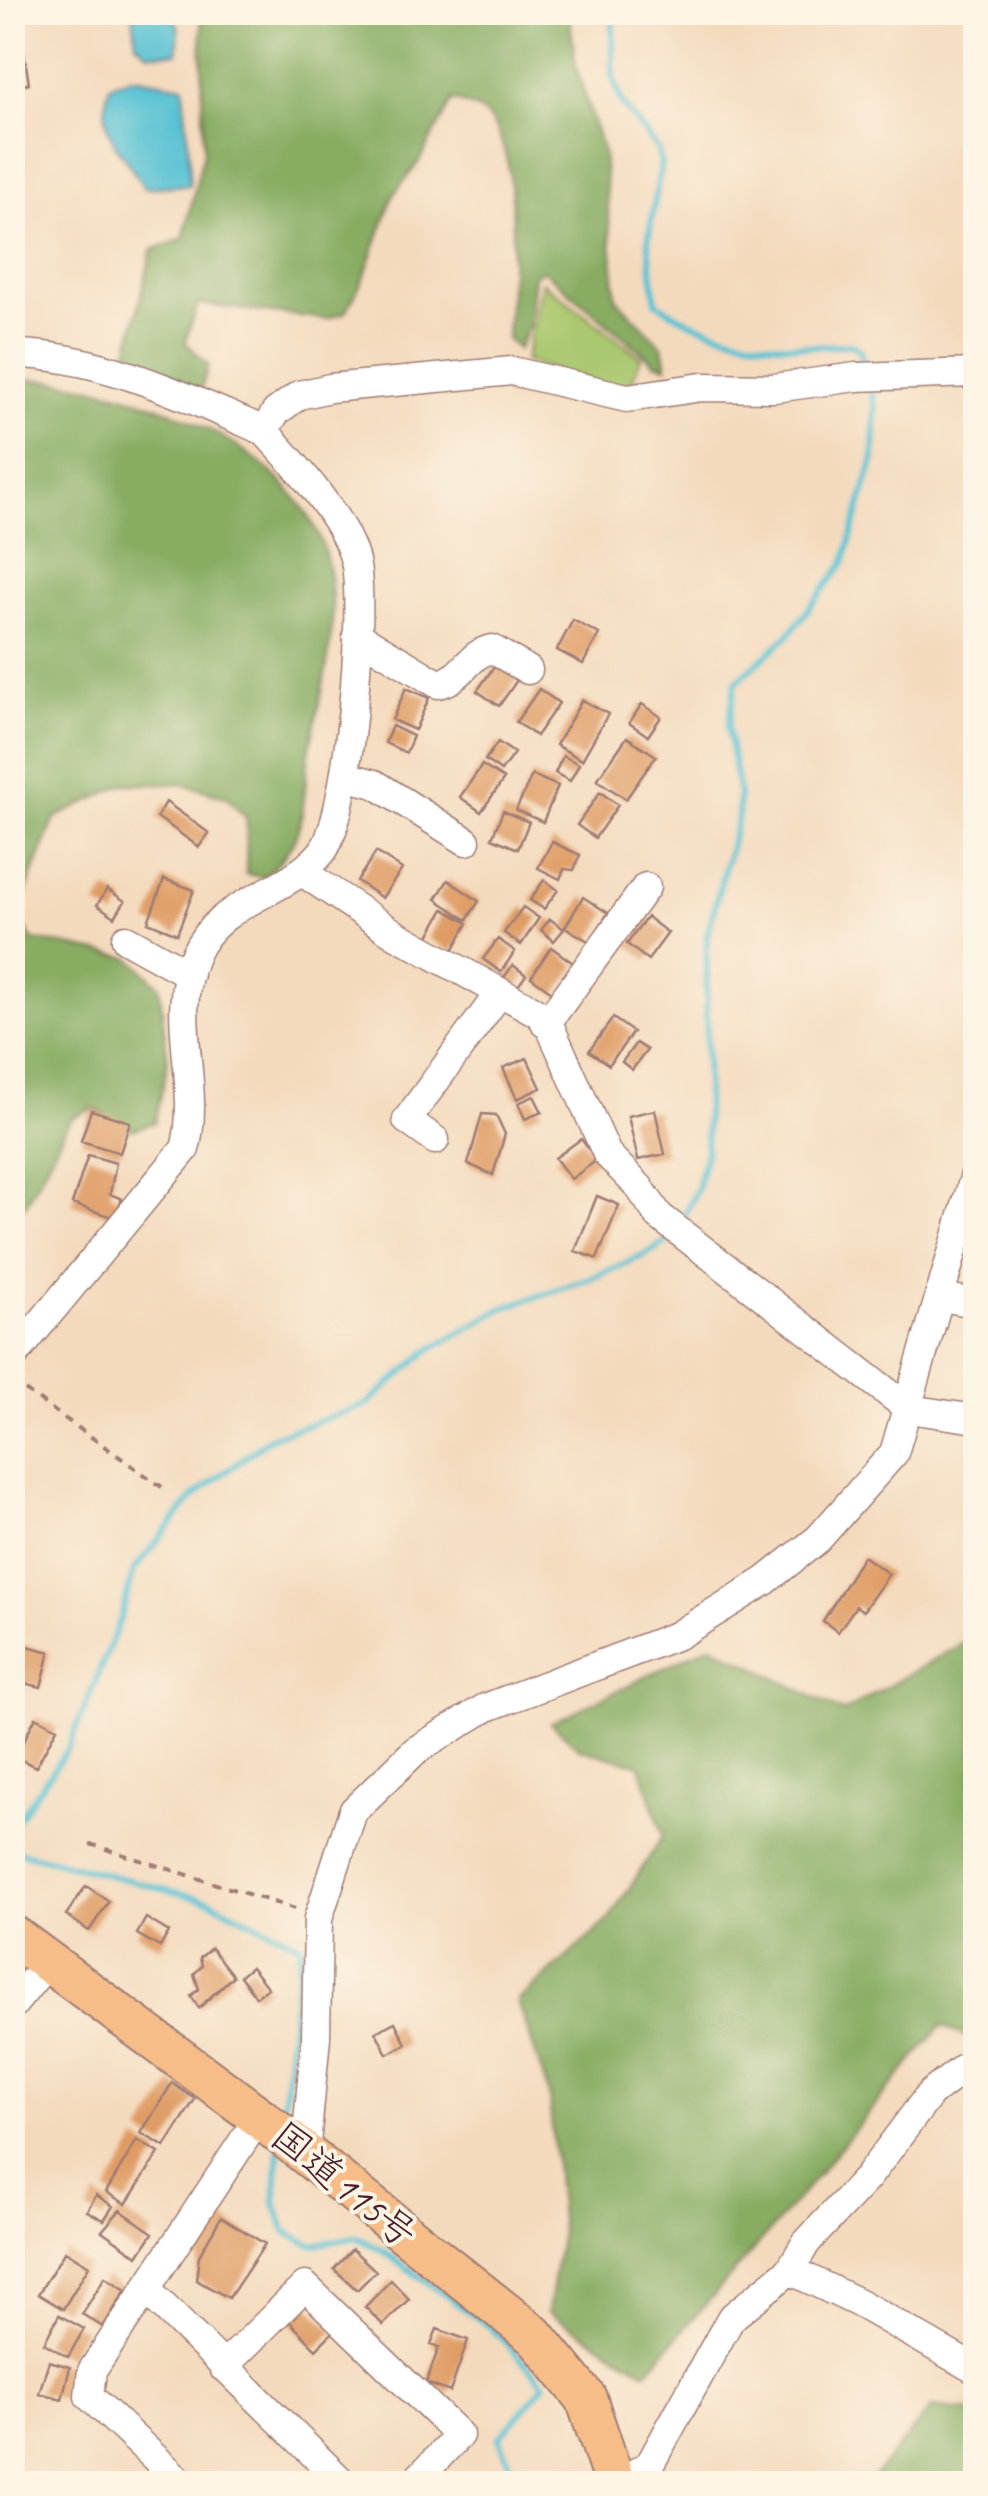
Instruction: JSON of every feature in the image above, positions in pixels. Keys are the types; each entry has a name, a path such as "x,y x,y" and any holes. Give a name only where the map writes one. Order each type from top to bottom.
{"highway":[{"name":"国道115号","path":"12,1934 259,2117 536,2338 570,2372 600,2429 616,2484"}],"street":[{"path":"12,354 54,354 203,404 264,431 296,464 355,560 357,635 345,776 340,809 327,846 304,873 228,910 196,952 185,999 192,1124 185,1149 12,1358"},
{"path":"264,431 276,412 298,396 330,388 512,371 627,398 702,387 774,388 856,377 976,373"},
{"path":"357,635 438,684 452,682 480,651 492,648 528,670"},
{"path":"345,776 375,784 466,841"},
{"path":"304,873 498,995 514,998 546,1024 607,1154 639,1186 658,1216 908,1408 976,1419"},
{"path":"546,1024 646,887"},
{"path":"126,939 189,974"},
{"path":"434,1140 407,1120 498,995"},
{"path":"306,2155 316,2037 318,1919 353,1811 415,1751 485,1708 678,1635 765,1581 818,1539 866,1490 894,1453 976,1172"},
{"path":"940,1296 976,1303"},
{"path":"12,2006 48,1962"},
{"path":"616,2484 650,2464 732,2318 790,2270 806,2243 866,2178 930,2094 964,2067"},
{"path":"183,2484 90,2396 92,2370 259,2117"},
{"path":"790,2270 862,2304 976,2370"},
{"path":"223,2368 305,2286 458,2435 413,2484"},
{"path":"146,2289 344,2483"}],"path":[{"path":"12,1382 162,1487"},
{"path":"90,1844 280,1903 318,1919"}],"green space":[{"path":"201,13 569,13 576,67 603,153 616,298 663,347 667,366 655,363 543,270 534,275 529,326 518,349 507,338 513,223 508,163 488,117 453,100 418,163 393,195 364,277 346,312 326,319 198,304 185,342 208,365 201,390 128,352 152,250 183,239 204,151"},
{"path":"542,282 641,357 627,394 525,361"},
{"path":"13,379 102,390 150,404 196,423 240,448 277,478 306,513 325,554 332,624 302,815 290,846 263,877 246,874 247,819 227,797 183,784 124,784 55,818 18,911 31,939 130,958 159,985 168,1062 155,1122 132,1130 93,1108 70,1119 25,1206 13,1211"},
{"path":"972,1638 975,2042 942,2025 784,2215 646,2372 548,2312 561,2231 549,2094 518,2001 608,1921 663,1836 640,1765 579,1748 551,1723 711,1645 843,1712"},
{"path":"932,2407 975,2412 975,2483 869,2483"}],"water":[{"path":"133,13 173,13 179,29 177,53 148,53 136,43"},
{"path":"132,77 184,86 189,185 144,188 113,140 105,115 110,85"}],"building":[{"path":"12,12 18,12 29,84 12,86"},
{"path":"15,93 24,156 12,157 12,94"},
{"path":"573,620 599,634 583,664 557,650"},
{"path":"498,661 520,676 499,706 477,691"},
{"path":"406,688 429,698 415,730 392,720"},
{"path":"539,689 559,703 536,736 516,722"},
{"path":"582,700 608,714 582,760 556,745"},
{"path":"642,704 661,717 648,736 629,723"},
{"path":"392,726 413,736 406,753 385,743"},
{"path":"627,737 656,756 626,799 597,780"},
{"path":"498,742 514,753 501,771 485,760"},
{"path":"563,756 579,764 570,781 555,773"},
{"path":"482,765 504,779 481,812 460,797"},
{"path":"532,775 558,786 543,822 516,810"},
{"path":"600,792 618,805 595,838 577,825"},
{"path":"166,802 209,833 199,847 157,817"},
{"path":"503,811 529,822 518,849 492,838"},
{"path":"552,842 580,855 574,870 564,869 560,879 538,868"},
{"path":"376,852 402,869 382,898 357,881"},
{"path":"164,879 194,890 177,934 148,922"},
{"path":"448,880 479,901 467,920 436,899"},
{"path":"544,880 558,890 544,909 530,900"},
{"path":"107,889 125,901 115,917 97,905"},
{"path":"583,897 608,913 590,942 565,927"},
{"path":"523,907 539,918 521,945 504,933"},
{"path":"444,909 468,923 452,952 428,938"},
{"path":"647,917 668,933 648,960 627,944"},
{"path":"550,919 564,929 554,941 541,930"},
{"path":"498,939 515,951 501,972 483,959"},
{"path":"551,947 576,965 556,995 531,977"},
{"path":"513,965 526,975 515,990 502,980"},
{"path":"613,1018 633,1032 609,1065 589,1051"},
{"path":"636,1043 647,1050 632,1070 622,1062"},
{"path":"527,1058 541,1088 517,1099 503,1068"},
{"path":"534,1096 542,1112 525,1119 518,1103"},
{"path":"91,1110 130,1122 120,1153 81,1141"},
{"path":"655,1110 665,1154 638,1160 628,1116"},
{"path":"482,1114 496,1115 505,1134 493,1175 468,1164"},
{"path":"581,1139 597,1160 571,1179 555,1158"},
{"path":"88,1155 116,1163 110,1194 122,1199 115,1218 72,1204"},
{"path":"597,1196 619,1205 597,1259 575,1251"},
{"path":"863,1556 889,1574 863,1611 856,1606 838,1632 823,1621"},
{"path":"24,1645 50,1652 41,1687 15,1681"},
{"path":"36,1717 57,1728 36,1767 15,1757"},
{"path":"86,1886 109,1901 89,1931 66,1915"},
{"path":"146,1918 169,1932 160,1947 137,1934"},
{"path":"211,1948 233,1976 199,2008 191,1996 199,1989 194,1974 202,1966 200,1958"},
{"path":"251,1967 268,1988 256,1997 240,1976"},
{"path":"395,2022 406,2044 387,2054 376,2032"},
{"path":"172,2083 195,2099 165,2147 141,2133"},
{"path":"137,2140 159,2153 126,2204 106,2192"},
{"path":"96,2195 113,2206 104,2220 87,2211"},
{"path":"120,2210 153,2233 138,2256 102,2231"},
{"path":"221,2217 265,2244 229,2298 196,2280 199,2256"},
{"path":"352,2249 376,2271 357,2290 334,2269"},
{"path":"65,2251 89,2266 63,2309 38,2294"},
{"path":"105,2277 126,2290 103,2327 82,2314"},
{"path":"391,2280 409,2299 383,2325 365,2307"},
{"path":"305,2302 334,2331 316,2349 287,2319"},
{"path":"59,2315 84,2329 68,2357 44,2343"},
{"path":"437,2329 468,2340 450,2392 426,2383 439,2347 431,2344"},
{"path":"49,2361 70,2367 62,2399 39,2393"}],"waterway":[{"path":"613,12 613,78 623,105 658,150 661,164 648,241 656,302 700,326 750,340 802,346 852,344 860,351 865,371"},
{"path":"681,1223 697,1189 706,1151 707,936 738,817 739,794 728,728 736,682 787,637 844,563 874,458 875,406 869,383"},
{"path":"12,1828 69,1747 120,1620 134,1570 194,1496 271,1437 366,1405 429,1350 503,1308 594,1277 645,1255 672,1238"},
{"path":"12,1850 210,1901 301,1945 282,2117"},
{"path":"279,2150 275,2204 286,2232 312,2245 356,2237 383,2251 489,2326 545,2384 499,2438 518,2484"}]}
